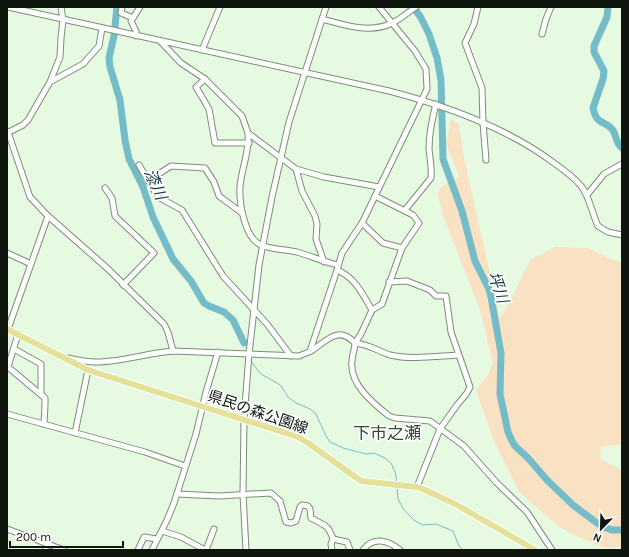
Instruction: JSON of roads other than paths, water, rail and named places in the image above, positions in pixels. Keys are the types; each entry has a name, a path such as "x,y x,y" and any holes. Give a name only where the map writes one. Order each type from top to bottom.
{"main road":[{"name":"県民の森公園線","path":"8,329 88,370 298,437 308,442 360,481 414,487 425,490 457,506 535,550"}],"street":[{"path":"8,7 161,42 304,72 423,100 447,108 483,123 541,153 580,184 587,195 598,226 608,232 622,235"},
{"path":"61,7 64,20 60,57 50,82 28,120 23,125 8,132 15,149 27,192 48,216 107,268 164,324 168,332 173,351"},
{"path":"122,7 121,13 133,18"},
{"path":"136,36 136,31 131,21 140,7"},
{"path":"202,50 220,7"},
{"path":"246,550 243,494 244,419 253,308 262,246 288,122 326,7"},
{"path":"310,351 342,253 362,222 423,100 427,89 426,69 415,51 379,7"},
{"path":"322,19 347,26 379,28 393,23 416,7"},
{"path":"478,7 474,24 465,43 482,88 486,160"},
{"path":"542,34 551,7"},
{"path":"50,82 82,64 88,58 99,46 102,28"},
{"path":"161,42 181,64 205,79 242,116 248,133 249,143 240,188 242,213 244,222 255,242 262,246 297,252 338,267 357,285 372,310"},
{"path":"205,79 196,87 208,109 215,143 249,143"},
{"path":"405,210 431,178 432,173 429,148 431,123 438,105"},
{"path":"248,133 296,169 379,187"},
{"path":"587,195 604,174 622,164"},
{"path":"139,165 158,196 182,210 223,276 267,324 291,356"},
{"path":"148,181 171,166 205,168 214,182 219,196 242,213"},
{"path":"296,169 302,191 316,216 316,239 324,262"},
{"path":"105,188 112,198 115,216 154,253 123,284"},
{"path":"375,196 405,210 413,215 419,223 402,248 382,304 372,310 361,334 355,343 352,361 353,374 358,387 389,416 394,418 430,420 464,446 496,482 527,512 552,550"},
{"path":"8,329 48,216"},
{"path":"362,222 384,243 393,247 402,248"},
{"path":"7,254 31,264"},
{"path":"389,282 407,281 430,290 436,296 446,296 449,322 458,355 470,387 440,428 414,487"},
{"path":"18,334 8,367 44,398 44,424"},
{"path":"59,356 97,362 173,351 299,356 310,351 334,335 344,334 351,338 355,343"},
{"path":"355,343 362,343 391,355 417,357 458,355"},
{"path":"14,349 41,364 41,394"},
{"path":"152,550 171,511 177,494 218,352"},
{"path":"75,433 88,370"},
{"path":"7,414 145,452 185,466"},
{"path":"177,494 219,496 267,492 273,494 280,500 285,520 288,523 293,523 297,519 299,509 302,505 308,506 310,509 311,518 324,525 333,538 348,542 350,550"},
{"path":"7,529 64,550"},
{"path":"162,531 181,537 206,550 214,529"},
{"path":"138,550 144,537 157,539"},
{"path":"332,550 331,544 333,538"},
{"path":"363,550 371,542 380,541 390,543 400,550"},
{"path":"45,550 48,544"}],"waterway":[{"name":"漆川","path":"117,7 114,36 109,58 110,67 120,100 129,159 143,187 153,217 173,259 191,281 204,303 224,312 233,320 244,343"},
{"name":"坪川","path":"413,7 420,16 429,34 437,58 441,80 443,159 462,211 475,261 489,289 491,297 501,353 500,394 508,432 515,446 573,505 601,526 612,530 622,530"},
{"path":"608,7 607,17 594,46 594,52 604,71 603,79 593,108 598,120 612,129 618,144 622,148"},
{"name":"漆川","path":"250,360 261,374 281,386 288,397 316,414 330,442 343,448 366,454 374,453 385,458 391,463 395,472 397,483"},
{"name":"漆川","path":"397,488 398,499 404,510 415,521 423,525 436,524 453,531 459,546 463,550"}],"district":[{"name":"下市之瀬","path":"387,433"}]}
